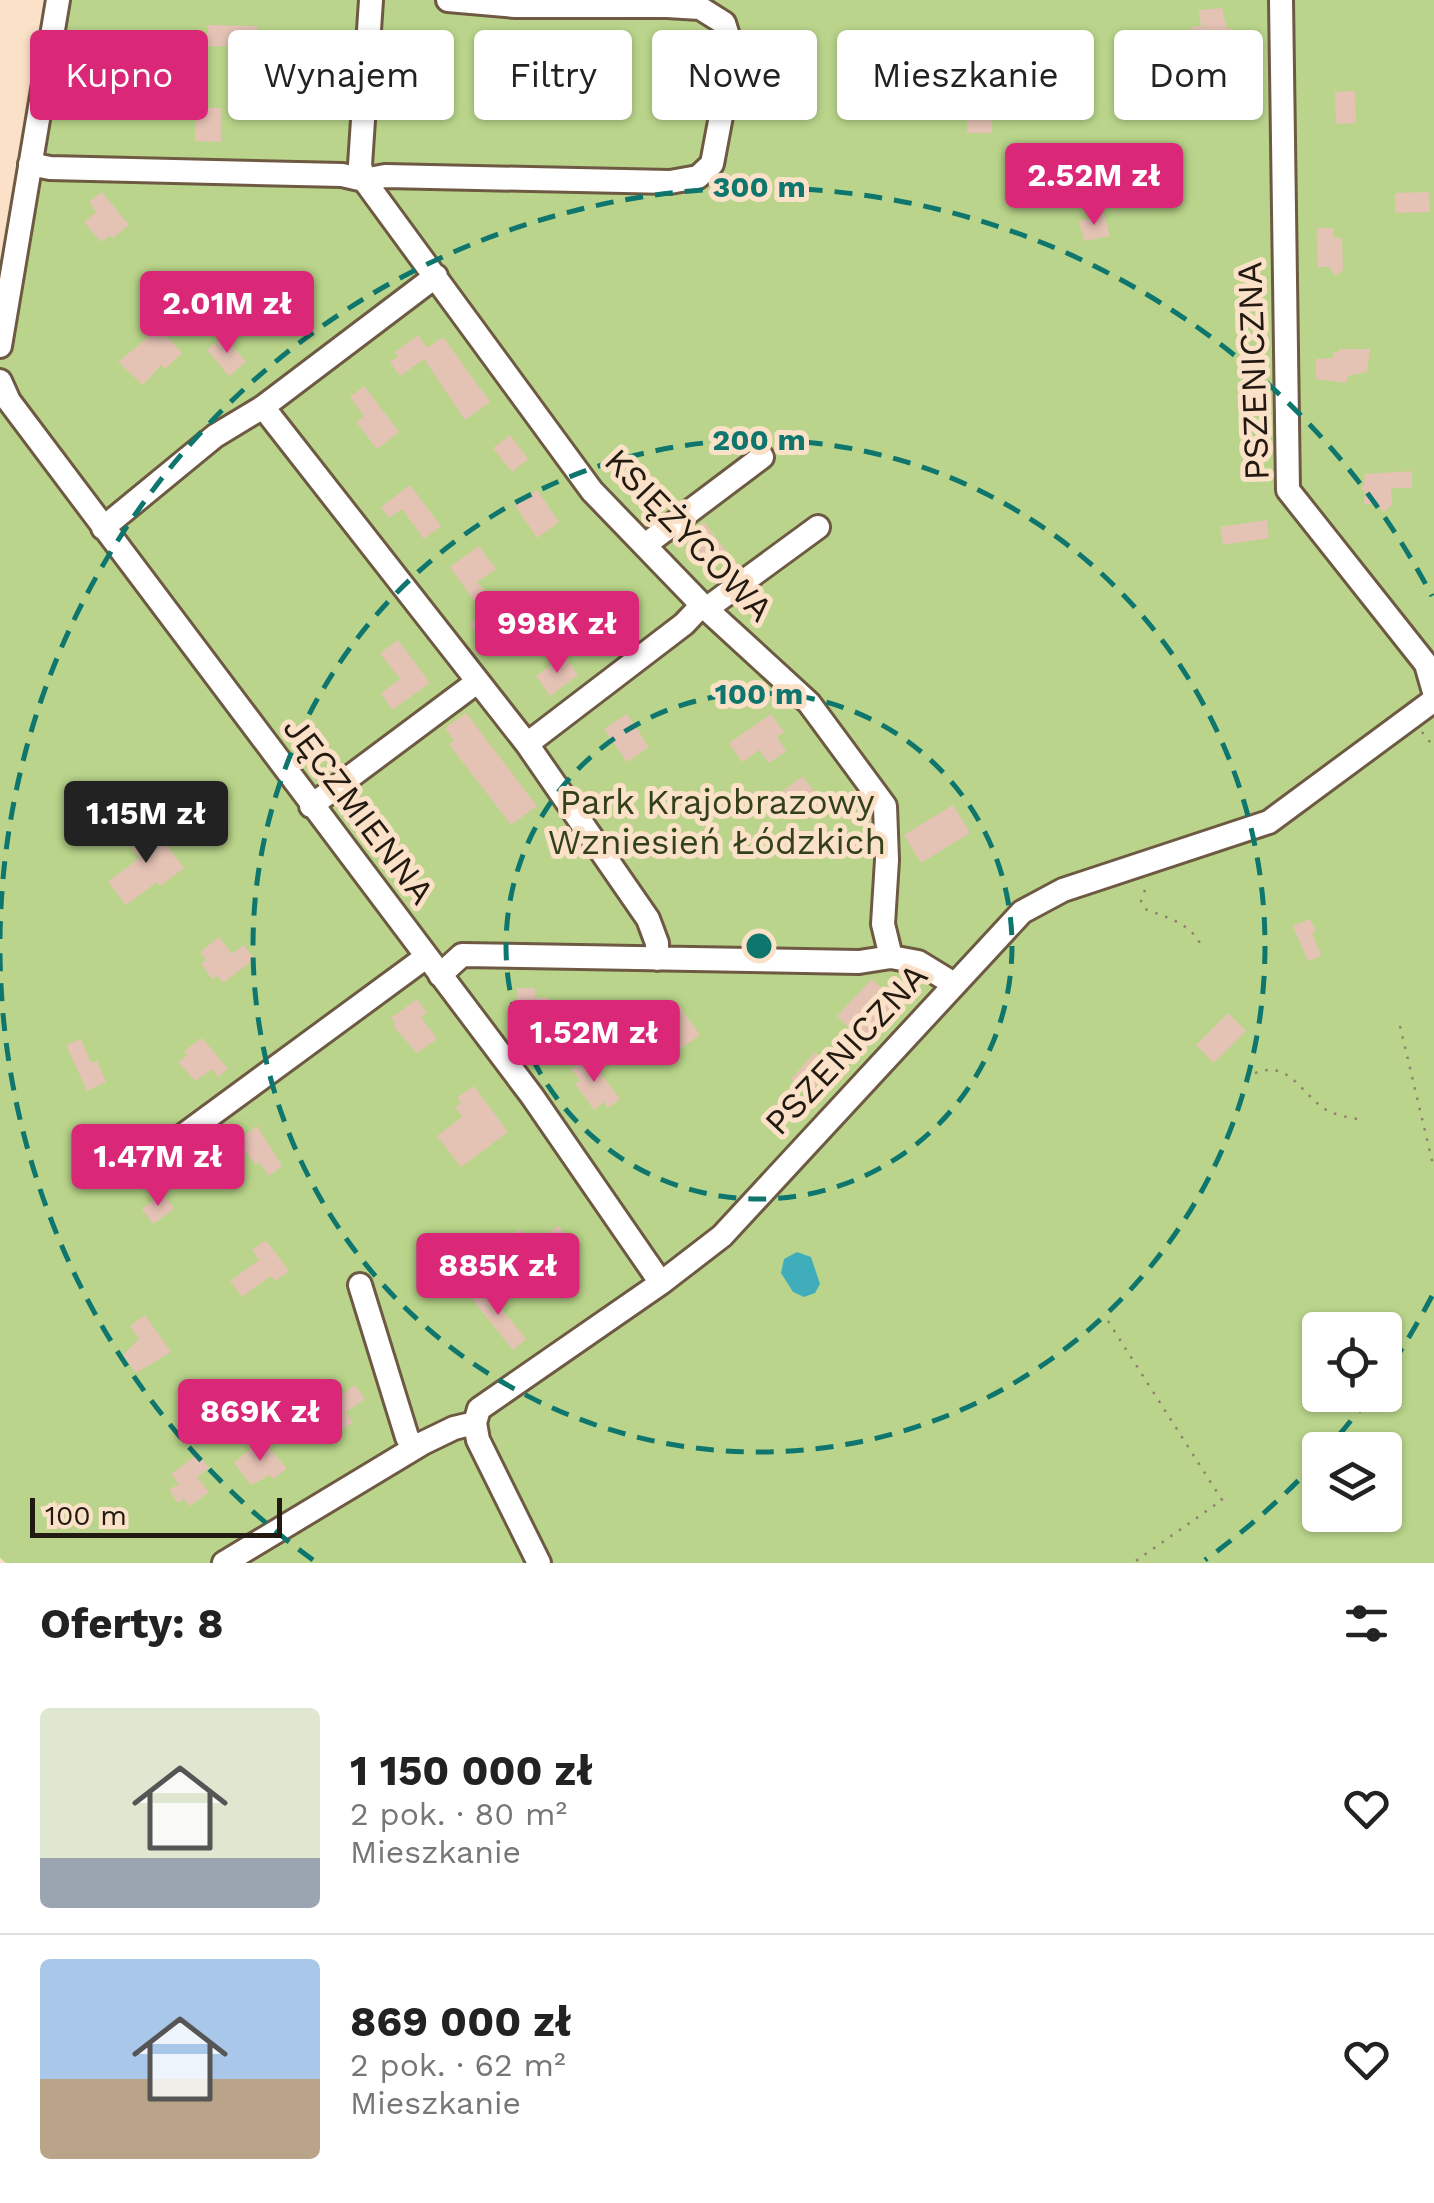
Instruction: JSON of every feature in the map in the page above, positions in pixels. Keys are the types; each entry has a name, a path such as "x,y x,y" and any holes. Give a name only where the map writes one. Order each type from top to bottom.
{"street":[{"path":"0,346 58,0"},
{"path":"364,180 360,165 372,0"},
{"name":"PSZENICZNA","path":"1281,0 1288,490 1426,664 1434,692"},
{"path":"30,164 50,168 342,175 364,180 385,176 670,182 698,177 712,164 733,52 724,23 700,8 515,6 456,1"},
{"name":"KSIĘŻYCOWA","path":"364,180 592,491 704,607 808,703 885,806 883,924 892,957"},
{"path":"103,528 215,436 263,407 436,276"},
{"name":"JĘCZMIENNA","path":"0,381 9,400 103,528 532,1096 661,1283"},
{"path":"263,407 527,744 648,919 657,943 657,959"},
{"path":"645,546 762,457"},
{"path":"527,744 704,607 818,528"},
{"path":"311,806 476,682"},
{"name":"PSZENICZNA","path":"475,1423 480,1409 492,1398 661,1283 722,1236 1022,912 1064,890 1269,822 1412,720 1434,700"},
{"path":"181,1137 433,966 462,955 859,962 892,957 918,962 954,984"},
{"path":"360,1285 407,1437 414,1448"},
{"path":"224,1563 414,1448 454,1428 475,1423 478,1440 539,1563"}],"path":[{"path":"1145,890 1141,901 1145,908 1183,924 1194,932 1201,945"},
{"path":"1400,1026 1434,1169"},
{"path":"1255,1074 1278,1070 1299,1083 1325,1110 1363,1120"},
{"path":"1108,1320 1222,1500 1133,1563"}],"green space":[{"name":"Park Krajobrazowy Wzniesień Łódzkich","path":"49,0 1434,0 1434,1563 6,1563 0,1558 0,314 30,120 208,120 208,30 44,30"}],"water":[{"path":"797,1252 811,1257 820,1284 815,1293 804,1297 793,1292 781,1273 784,1259"}],"building":[{"path":"1222,8 1227,29 1232,30 1192,30 1201,26 1199,10"},
{"path":"208,25 257,26 257,30 228,30 228,46 208,46"},
{"path":"1355,91 1356,123 1336,124 1335,92"},
{"path":"208,107 221,108 221,142 195,141 196,120 208,120"},
{"path":"968,120 992,120 992,133 967,133"},
{"path":"102,192 129,225 101,242 84,222 96,212 89,202"},
{"path":"1429,192 1430,212 1395,213 1395,193"},
{"path":"1104,214 1110,236 1084,241 1079,221"},
{"path":"1317,228 1334,228 1334,238 1342,238 1343,270 1336,276 1329,267 1318,267"},
{"path":"159,328 182,353 165,369 161,365 143,385 118,362"},
{"path":"418,335 427,348 443,337 490,402 465,420 424,359 400,376 390,362 398,356 395,352"},
{"path":"224,336 246,362 229,376 207,350"},
{"path":"1370,349 1367,372 1347,376 1347,383 1316,379 1316,359 1333,358 1333,352"},
{"path":"364,386 399,432 377,449 356,422 364,416 350,397"},
{"path":"510,435 528,459 512,472 493,448"},
{"path":"1412,471 1412,488 1391,488 1392,505 1384,512 1376,504 1364,504 1365,492 1361,488 1365,474"},
{"path":"410,485 441,526 424,539 402,509 389,518 381,507"},
{"path":"537,490 559,522 537,538 515,505"},
{"path":"1267,520 1269,538 1223,545 1220,527"},
{"path":"704,522 727,552 709,565 686,536"},
{"path":"479,546 496,569 477,582 510,621 483,642 470,624 479,616 473,608 477,605 450,567"},
{"path":"398,640 430,683 392,710 381,693 400,679 380,653"},
{"path":"564,656 578,675 550,696 536,676"},
{"path":"466,713 537,806 511,825 449,744 454,741 445,728"},
{"path":"627,714 649,747 627,762 604,729"},
{"path":"771,714 784,732 777,737 786,751 769,763 759,750 742,762 729,743"},
{"path":"803,776 824,806 810,816 801,804 785,815 773,798"},
{"path":"953,805 970,833 921,863 904,835"},
{"path":"151,824 184,868 126,905 108,882 139,858 127,842"},
{"path":"1310,919 1321,956 1308,961 1293,926"},
{"path":"219,937 232,954 244,945 254,959 223,983 218,976 212,979 201,964 206,960 200,952"},
{"path":"872,979 899,1005 864,1042 837,1016"},
{"path":"517,988 535,988 535,997 549,998 549,1026 516,1023"},
{"path":"417,999 427,1013 421,1017 437,1039 417,1053 393,1026 396,1024 391,1018"},
{"path":"677,1003 700,1035 676,1052 653,1020"},
{"path":"1228,1013 1246,1031 1214,1063 1196,1045"},
{"path":"202,1038 228,1069 218,1077 212,1069 195,1081 178,1062 188,1055 184,1051"},
{"path":"81,1039 91,1063 97,1061 106,1082 87,1091 66,1045"},
{"path":"815,1052 834,1067 808,1094 791,1079"},
{"path":"588,1056 620,1099 608,1108 604,1102 594,1110 575,1084 580,1081 571,1069"},
{"path":"474,1086 508,1132 461,1167 437,1136 462,1117 455,1107 461,1103 457,1098"},
{"path":"257,1126 282,1166 269,1176 237,1141"},
{"path":"163,1193 174,1209 153,1224 142,1209"},
{"path":"559,1226 576,1254 561,1262 545,1234"},
{"path":"520,1229 535,1250 505,1271 490,1249"},
{"path":"266,1240 289,1271 275,1281 271,1276 242,1297 230,1281 259,1260 252,1250"},
{"path":"484,1287 526,1339 513,1350 470,1297"},
{"path":"145,1315 171,1352 136,1373 123,1355 139,1339 130,1326"},
{"path":"355,1385 365,1399 346,1412 353,1422 327,1441 312,1421 344,1399 341,1395"},
{"path":"264,1442 287,1469 273,1479 270,1475 251,1485 234,1463 254,1445 256,1448"},
{"path":"198,1454 209,1468 197,1477 209,1492 190,1506 184,1499 178,1503 169,1490 179,1484 171,1474"}]}
